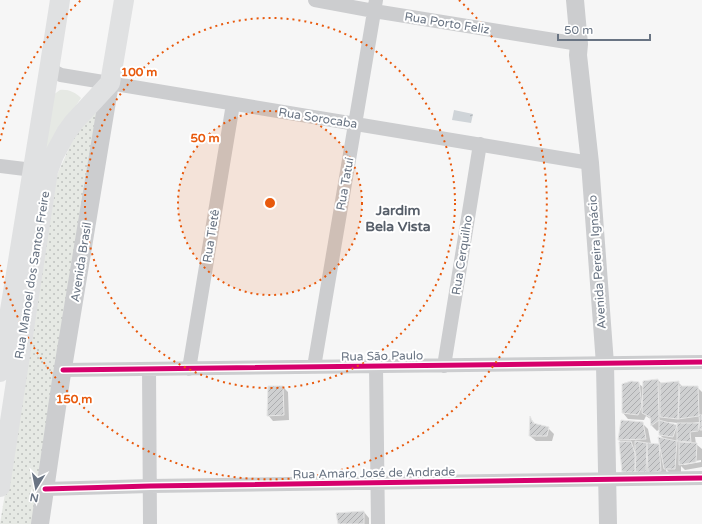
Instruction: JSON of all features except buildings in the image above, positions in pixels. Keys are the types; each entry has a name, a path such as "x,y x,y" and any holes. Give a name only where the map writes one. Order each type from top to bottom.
{"main road":[{"name":"Rua Manoel dos Santos Freire","path":"0,372 60,0"},
{"name":"Avenida Brasil","path":"110,83 124,0"},
{"name":"Rua Manoel dos Santos Freire","path":"0,487 48,171 54,155 66,133 74,122 110,83"}],"street":[{"name":"Rua Porto Feliz","path":"315,0 375,6 579,44"},
{"name":"Avenida Pereira Ignácio","path":"575,0 579,44 578,54 590,163 604,364 608,524"},
{"name":"Rua Tatuí","path":"314,367 375,6"},
{"name":"Rua Sorocaba","path":"50,64 55,72 61,75 590,163"},
{"name":"Avenida Brasil","path":"40,524 63,370 110,83"},
{"name":"Rua Tietê","path":"190,369 233,104"},
{"name":"Rua Cerquilho","path":"444,366 480,144"},
{"path":"0,166 33,170"},
{"name":"Rua São Paulo","path":"63,370 702,362"},
{"path":"376,366 378,524"},
{"path":"149,369 150,524"},
{"name":"Rua Amaro José de Andrade","path":"45,489 150,486 702,478"}],"shaded area":[{"path":"60,90 71,91 81,98 67,119 42,164 53,95"},
{"path":"100,109 38,524 0,524 57,175 78,128"}],"water":[{"path":"454,110 473,114 471,123 452,120"}],"cycle path":[{"path":"63,370 702,362"},
{"path":"45,489 150,486 702,478"}],"district":[{"name":"Jardim Bela Vista","path":"398,218"}]}
